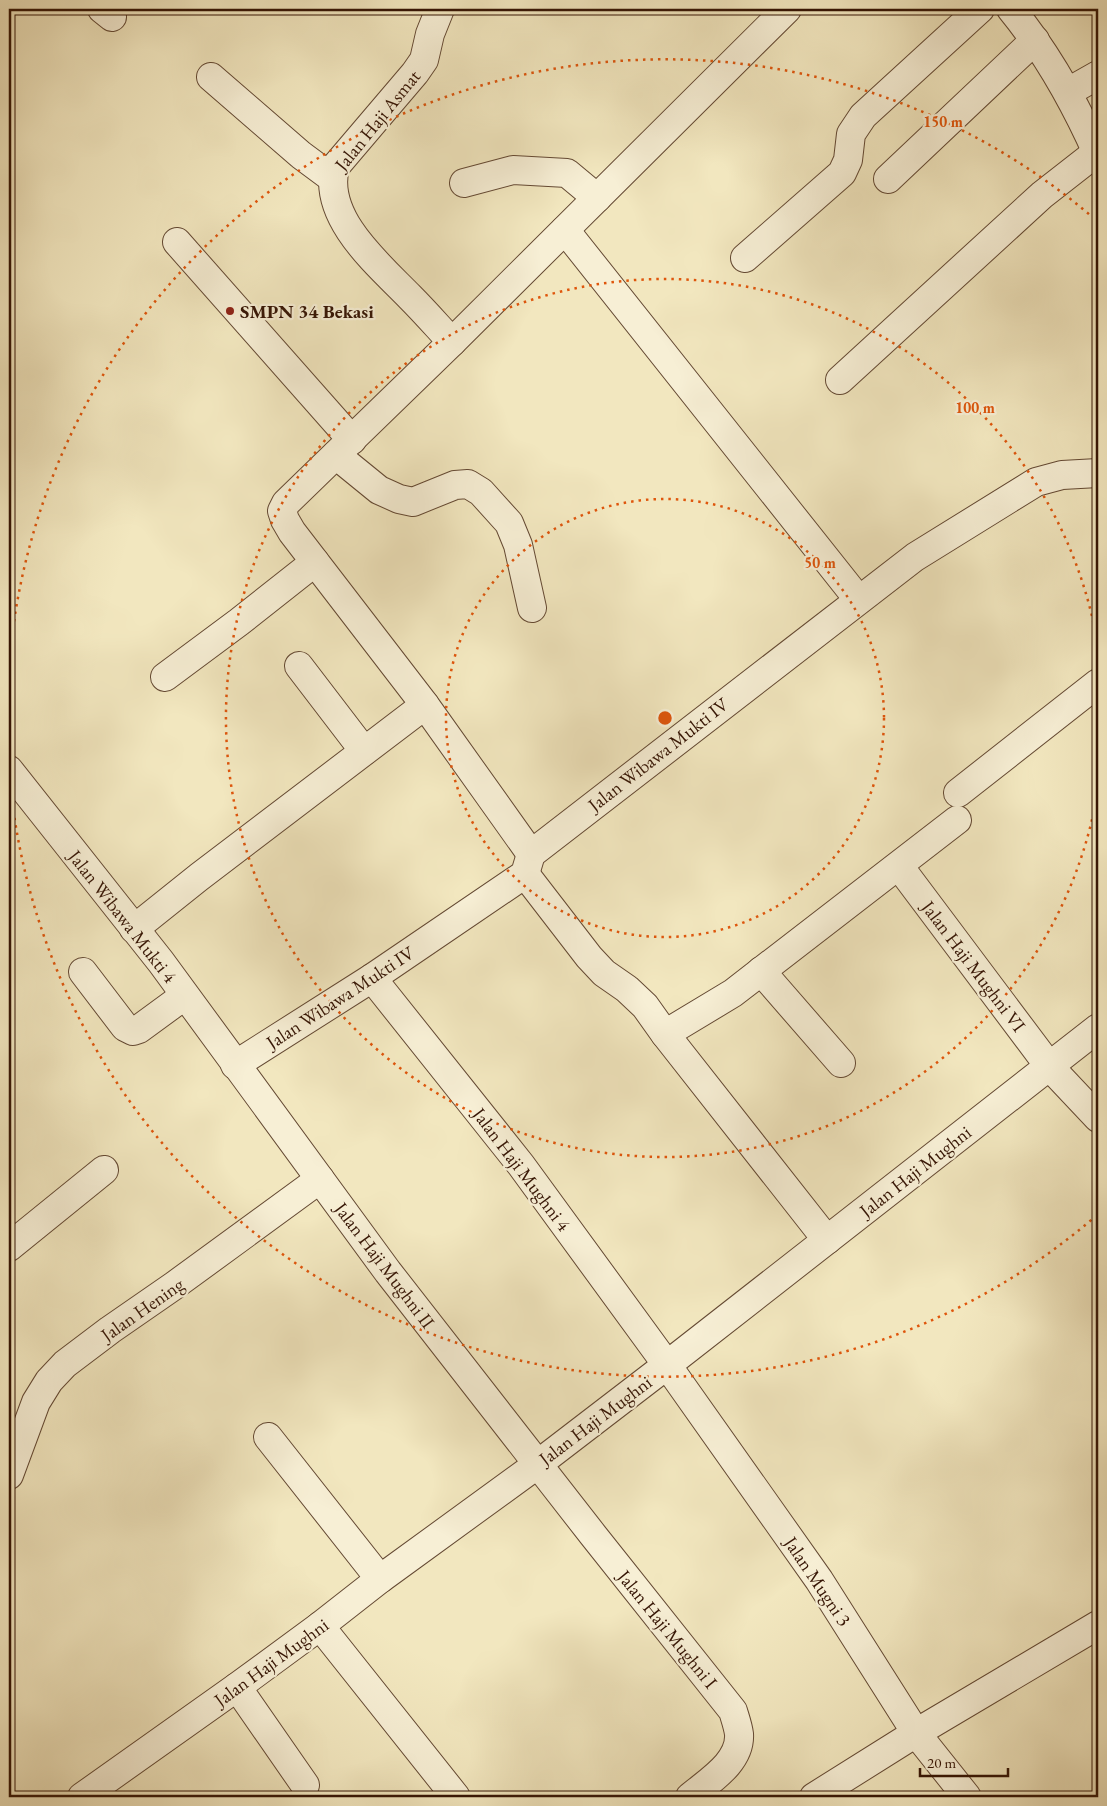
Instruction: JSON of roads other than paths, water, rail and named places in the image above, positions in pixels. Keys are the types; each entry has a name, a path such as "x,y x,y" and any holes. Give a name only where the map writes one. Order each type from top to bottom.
{"street":[{"name":"Jalan Haji Asmat","path":"440,9 430,34 424,60 334,167 332,178 333,194 346,225 376,262 452,342"},
{"path":"787,9 452,342 286,503 282,511 284,520 314,562 425,705 589,957 604,973 627,989 645,1006 827,1240"},
{"path":"745,258 842,172 848,160 851,134 863,116 980,9"},
{"path":"840,380 1042,195 1098,154 1068,92 1035,40 1011,9"},
{"path":"888,179 1035,40"},
{"path":"1068,92 1098,75"},
{"path":"211,77 301,155 332,178"},
{"path":"464,183 512,170 566,173 597,198"},
{"path":"565,230 858,599"},
{"path":"176,242 379,490 399,499 414,502 455,485 468,484 481,492 509,523 518,545 532,608"},
{"name":"Jalan Wibawa Mukti IV","path":"235,1065 372,978 528,864 858,599 915,557 1036,482 1062,475 1098,473"},
{"path":"165,678 314,562"},
{"path":"299,666 364,751"},
{"path":"958,793 1098,683"},
{"path":"134,929 199,877 425,705"},
{"name":"Jalan Wibawa Mukti 4","path":"9,770 134,929 235,1065"},
{"path":"665,1034 726,998 957,820"},
{"name":"Jalan Haji Mughni VI","path":"898,866 1049,1066 1098,1118"},
{"path":"761,971 841,1062"},
{"path":"83,972 125,1027 133,1031 184,996"},
{"name":"Jalan Haji Mughni 4","path":"372,978 521,1165 667,1365"},
{"name":"Jalan Haji Mughni","path":"82,1797 237,1687 320,1626 380,1578 538,1464 1098,1028"},
{"name":"Jalan Haji Mughni II","path":"235,1065 388,1272 538,1464"},
{"path":"9,1247 104,1170"},
{"name":"Jalan Hening","path":"9,1475 36,1402 49,1381 65,1364 320,1179"},
{"name":"Jalan Mugni 3","path":"667,1365 819,1580 916,1733 967,1797"},
{"path":"268,1437 380,1578"},
{"name":"Jalan Haji Mughni I","path":"538,1464 733,1711 739,1735 734,1754 720,1772 690,1797"},
{"path":"814,1797 916,1733 1098,1625"},
{"path":"320,1626 456,1797"},
{"path":"237,1687 305,1785"}],"place":[{"name":"SMPN 34 Bekasi","path":"230,311"}]}
